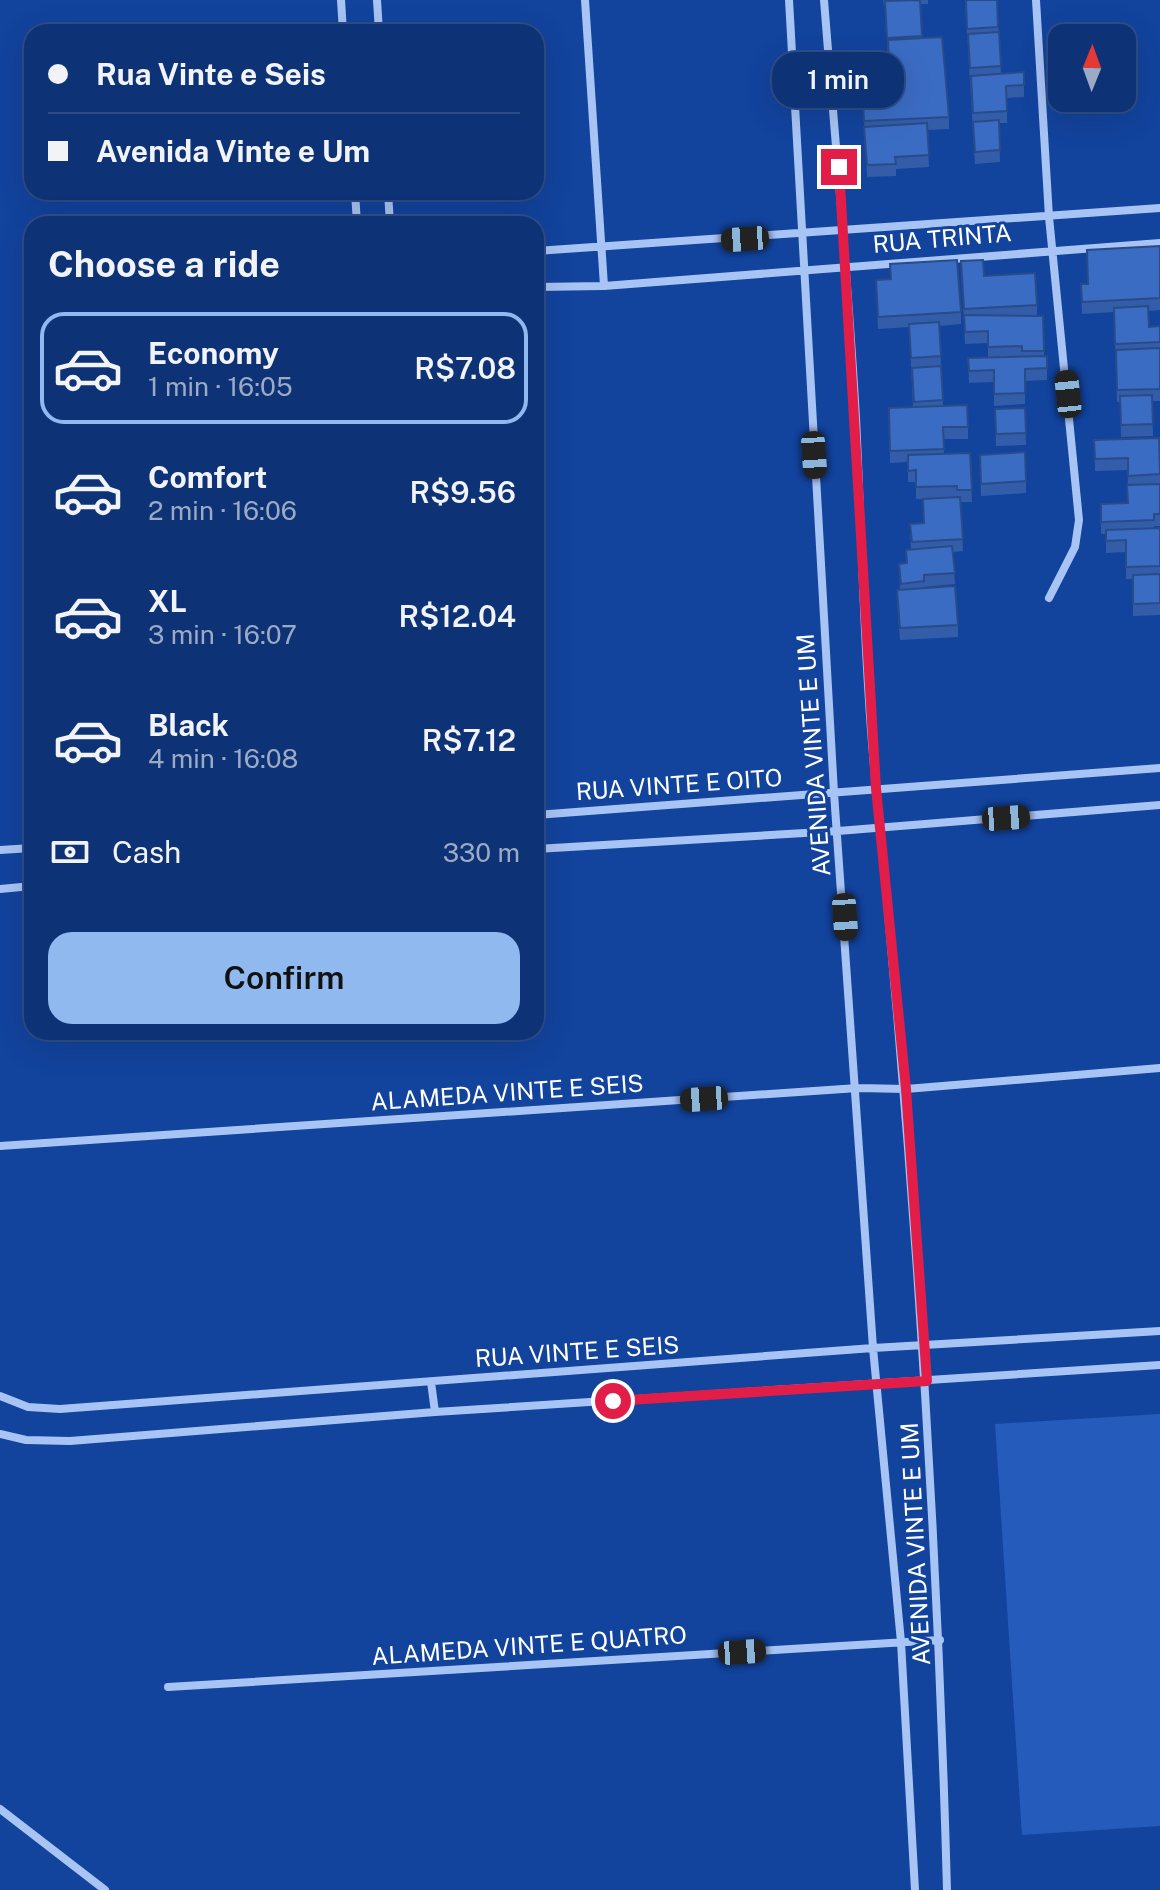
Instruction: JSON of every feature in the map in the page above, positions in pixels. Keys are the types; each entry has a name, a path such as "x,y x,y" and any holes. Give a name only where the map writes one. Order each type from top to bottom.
{"street":[{"path":"341,0 342,24"},
{"path":"377,0 378,24"},
{"path":"585,0 604,286"},
{"name":"AVENIDA VINTE E UM","path":"789,0 834,793 858,1088 873,1348 901,1642 915,1890"},
{"name":"AVENIDA VINTE E UM","path":"824,0 845,229 876,788 906,1089 925,1346 940,1640 947,1890"},
{"path":"1036,0 1049,217 1079,520 1075,547 1049,598"},
{"name":"RUA TRINTA","path":"544,251 1160,208"},
{"name":"RUA TRINTA","path":"544,287 604,286 1160,243"},
{"name":"RUA VINTE E OITO","path":"544,814 1160,768"},
{"path":"544,849 882,828 1160,805"},
{"path":"0,850 24,848"},
{"path":"0,889 24,887"},
{"name":"ALAMEDA VINTE E SEIS","path":"0,1146 858,1088 906,1089 1160,1068"},
{"name":"RUA VINTE E SEIS","path":"0,1396 28,1407 60,1409 873,1348 1160,1331"},
{"path":"0,1434 26,1440 70,1441 435,1412 1160,1365"},
{"path":"431,1382 435,1412"},
{"name":"ALAMEDA VINTE E QUATRO","path":"168,1687 940,1640"},
{"path":"0,1809 105,1890"}],"shaded area":[{"path":"1160,1414 1160,1826 1022,1835 995,1424"}],"building":[{"path":"920,0 922,36 887,38 885,1"},
{"path":"966,0 997,0 998,27 967,29"},
{"path":"999,32 1001,66 970,68 968,34"},
{"path":"942,37 949,117 864,121 862,82 890,80 888,40"},
{"path":"1024,72 1024,85 1006,86 1007,111 973,113 971,76"},
{"path":"999,120 1000,150 975,152 973,122"},
{"path":"927,123 929,155 895,157 896,164 867,165 864,127"},
{"path":"1160,246 1160,298 1082,302 1081,284 1088,284 1087,250"},
{"path":"957,260 961,312 878,317 876,280 891,279 890,264"},
{"path":"983,260 984,276 1035,273 1037,305 964,309 961,261"},
{"path":"1148,306 1149,327 1160,326 1160,342 1115,344 1114,308"},
{"path":"964,315 1043,316 1044,351 1022,351 1022,346 988,347 988,331 965,332"},
{"path":"939,322 941,356 911,358 909,324"},
{"path":"1160,348 1160,389 1117,390 1116,350"},
{"path":"1047,356 1047,368 1025,369 1025,393 994,394 994,370 969,371 968,358"},
{"path":"941,366 943,400 914,402 912,368"},
{"path":"1152,395 1153,424 1121,425 1120,396"},
{"path":"967,405 968,427 943,427 944,449 890,451 889,408"},
{"path":"1025,408 1026,433 996,434 995,409"},
{"path":"1159,438 1160,474 1128,476 1128,458 1095,459 1094,440"},
{"path":"1025,452 1026,481 981,484 980,455"},
{"path":"970,453 972,490 957,490 957,486 916,487 916,470 908,471 908,455"},
{"path":"1160,484 1160,514 1154,514 1154,520 1101,522 1101,504 1128,503 1127,485"},
{"path":"960,497 963,539 912,542 910,524 924,523 923,499"},
{"path":"1160,528 1160,566 1126,567 1126,540 1106,541 1106,530"},
{"path":"952,546 955,573 924,575 924,581 901,584 899,564 907,563 906,550"},
{"path":"1160,574 1160,603 1133,604 1133,575"},
{"path":"955,586 958,625 900,628 897,590"}],"route":[{"path":"613,1401 927,1381 906,1089 876,788 839,167"}]}
